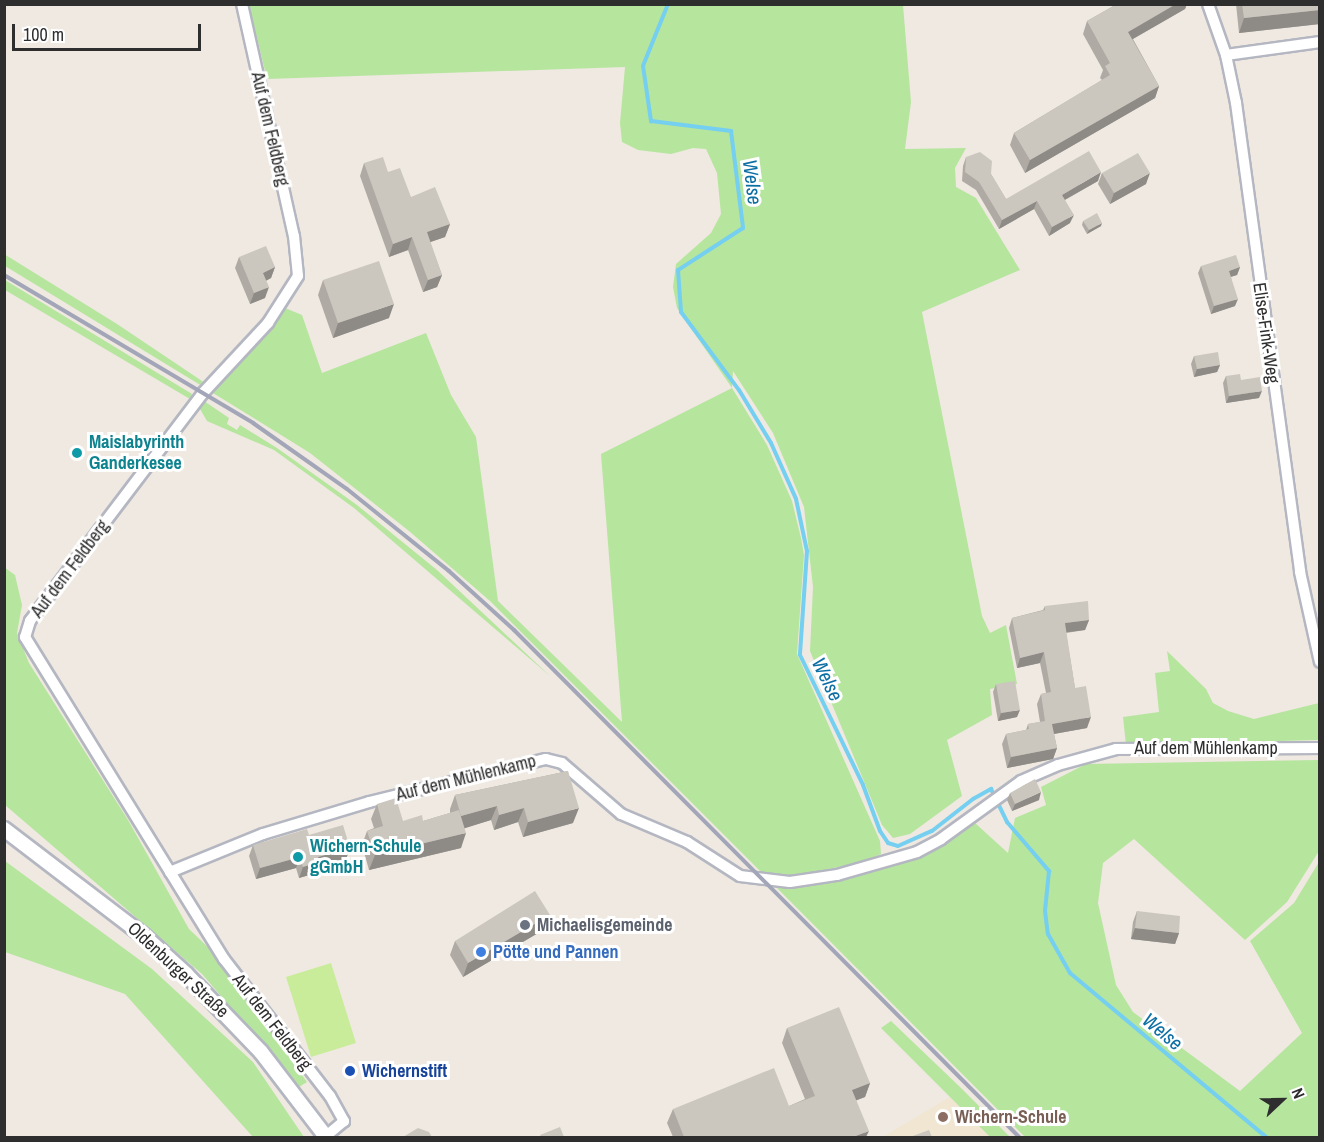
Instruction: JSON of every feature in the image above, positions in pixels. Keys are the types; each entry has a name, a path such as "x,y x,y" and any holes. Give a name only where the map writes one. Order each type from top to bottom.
{"main road":[{"name":"Oldenburger Straße","path":"4,829 144,936 186,974 261,1052 327,1137"}],"street":[{"name":"Auf dem Feldberg","path":"242,4 294,236 298,276 268,323 203,393 51,593 30,621 25,637 224,959 330,1096 344,1121 327,1137"},
{"name":"Elise-Fink-Weg","path":"1208,4 1226,55 1300,572 1320,662"},
{"path":"1226,55 1320,42"},
{"name":"Auf dem Mühlenkamp","path":"170,872 263,834 369,802 546,759 562,762 611,807 635,822 687,842 740,876 790,882 837,875 916,852 941,839 988,802 1021,781 1058,765 1116,749 1320,748"}],"shaded area":[{"name":"Wichern-Schule","path":"950,1097 990,1137 881,1138"}],"green space":[{"path":"249,5 903,5 911,102 905,149 966,148 955,168 956,187 976,198 1020,270 922,312 982,616 990,633 1006,625 1017,684 990,689 992,715 947,740 962,796 910,834 893,838 882,825 810,651 813,587 804,507 773,433 733,371 732,388 677,308 673,287 676,264 711,233 721,214 717,173 706,149 693,148 671,154 638,150 622,142 620,123 625,67 267,79"},
{"path":"4,254 117,324 205,383 202,386 5,266"},
{"path":"5,280 192,394 190,399 5,290"},
{"path":"285,308 302,315 322,373 426,333 451,395 476,437 498,601 622,722 601,454 732,388 767,445 792,501 804,555 797,654 880,841 881,854 866,861 792,877 766,877 490,601 409,531 310,453 213,393"},
{"path":"204,401 229,418 227,424 237,430 240,425 277,448 357,505 437,570 550,676 354,508 274,450 207,421 200,409"},
{"path":"4,567 15,575 22,605 17,633 29,663 128,820 189,929 212,951 307,1082 299,1087 202,974 5,805"},
{"path":"1167,651 1206,689 1213,703 1228,711 1254,719 1319,703 1319,740 1126,745 1123,717 1159,712 1155,673 1170,671"},
{"path":"1319,760 1319,851 1287,902 1245,940 1134,839 1103,863 1098,903 1116,985 1133,1012 1240,1091 1302,1033 1250,941 1294,903 1319,862 1319,1137 1025,1137 775,886 790,889 912,861 942,847 975,823 1008,853 1015,818 1046,805 1041,787 1086,764"},
{"path":"5,861 152,969 253,1062 304,1137 253,1137 125,994 5,952"},
{"path":"331,963 356,1043 311,1057 286,977"},
{"path":"891,1021 1010,1137 990,1137 881,1028"}],"building":[{"path":"1117,4 1176,4 1128,32 1159,86 1030,160 1014,133 1110,75 1105,66 1110,63 1087,21"},
{"path":"1242,4 1320,4 1320,10 1244,18"},
{"path":"1089,151 1101,172 1062,195 1074,215 1052,227 1037,201 1002,220 979,182 965,172 966,157 980,152 992,161 991,174 1006,199"},
{"path":"1138,153 1150,173 1114,193 1102,173"},
{"path":"383,157 388,172 400,168 411,197 435,187 450,224 427,232 442,275 428,280 412,237 393,244 364,163"},
{"path":"1097,213 1102,223 1089,230 1083,221"},
{"path":"266,246 275,267 263,273 269,287 254,293 239,257"},
{"path":"1236,255 1240,267 1229,271 1238,299 1214,306 1201,266"},
{"path":"379,261 394,304 338,323 323,280"},
{"path":"1218,352 1220,365 1197,369 1194,356"},
{"path":"1240,374 1241,380 1260,377 1262,391 1229,396 1226,376"},
{"path":"1088,601 1089,620 1065,623 1075,688 1086,686 1091,717 1052,724 1057,748 1011,757 1006,734 1029,729 1028,724 1045,721 1041,694 1051,692 1044,652 1020,658 1012,618 1045,610 1045,606"},
{"path":"1015,681 1020,710 1001,713 996,684"},
{"path":"568,771 579,808 528,822 524,808 499,815 497,806 461,816 455,795"},
{"path":"1035,779 1041,792 1015,804 1010,793"},
{"path":"396,798 403,821 422,815 423,821 459,810 466,833 375,855 367,831 383,826 377,804"},
{"path":"343,825 350,848 318,857 320,862 303,867 300,857 260,868 253,845 307,829 309,835"},
{"path":"535,891 550,915 468,963 455,941"},
{"path":"1137,911 1180,916 1179,933 1135,928"},
{"path":"839,1007 870,1083 852,1090 869,1131 853,1137 684,1137 673,1109 774,1068 789,1106 815,1096 787,1028"},
{"path":"560,1127 564,1137 541,1137 540,1135"},
{"path":"418,1128 429,1132 432,1137 403,1137"},
{"path":"929,1130 932,1137 910,1137"}],"waterway":[{"name":"Welse","path":"668,4 643,66 651,121 731,131 743,228 678,270 681,312 739,390 771,443 796,499 807,551 800,655 863,785 880,831 888,843 898,846 932,831 973,799 991,789 1007,822 1049,871 1045,911 1048,934 1070,973 1267,1138"}],"railway":[{"path":"4,275 253,423 347,489 449,571 514,630 1020,1138"}],"place":[{"name":"Maislabyrinth Ganderkesee","path":"77,453"},
{"name":"Wichern-Schule gGmbH","path":"298,857"},
{"name":"Michaelisgemeinde","path":"525,925"},
{"name":"Pötte und Pannen","path":"481,952"},
{"name":"Wichernstift","path":"350,1071"},
{"name":"Wichern-Schule","path":"943,1117"}]}
